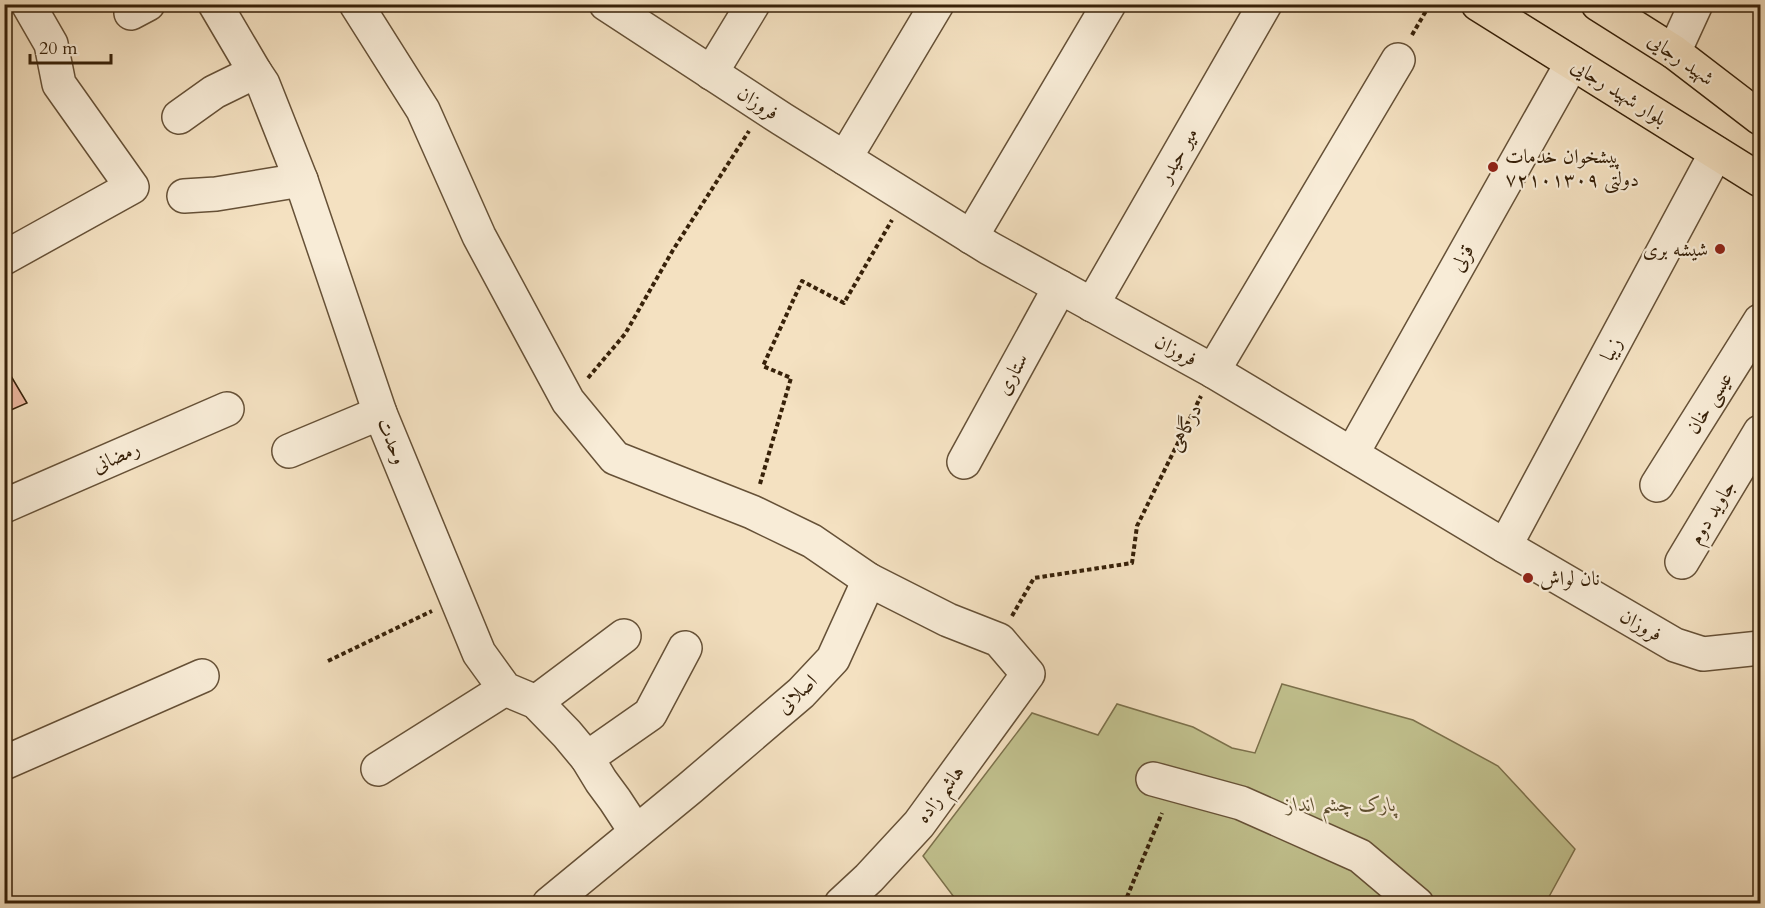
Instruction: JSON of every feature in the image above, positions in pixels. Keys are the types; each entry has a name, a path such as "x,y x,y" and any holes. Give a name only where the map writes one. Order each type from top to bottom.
{"highway":[{"name":"بلوار شهید رجایی","path":"1478,4 1761,180"},
{"name":"شهید رجایی","path":"1598,4 1674,52 1761,118"}],"street":[{"path":"4,258 132,187 59,84 51,44 28,4"},
{"name":"وحدت","path":"215,4 263,84 301,180 380,413 479,653 505,689"},
{"path":"356,4 423,110 479,236 568,401 615,458 752,512 812,541 869,580 948,620 999,640"},
{"name":"فروزان","path":"606,4 764,108 971,237 1213,371 1675,645 1703,654 1761,648"},
{"path":"711,73 753,4"},
{"path":"844,158 937,4"},
{"path":"971,237 1109,4"},
{"name":"میر حیدر","path":"1092,305 1264,4"},
{"path":"1674,52 1696,4"},
{"path":"1213,371 1398,60"},
{"name":"قزلی","path":"1352,454 1572,63"},
{"path":"178,117 214,92 255,72"},
{"name":"زیبا","path":"1505,546 1716,153"},
{"path":"184,196 216,194 301,180"},
{"name":"ستاری","path":"964,462 1060,286"},
{"name":"عیسی خان","path":"1657,485 1761,321"},
{"name":"رمضانی","path":"4,506 227,409"},
{"path":"289,451 380,413"},
{"name":"جاوید دوم","path":"1682,562 1757,446"},
{"name":"اصلانی","path":"549,903 801,693 833,659 869,580"},
{"path":"536,702 624,636"},
{"name":"هاشم زاده","path":"841,903 869,878 918,824 1028,674 999,640"},
{"path":"587,758 650,714 685,648"},
{"path":"4,764 202,676"},
{"path":"378,769 505,689 536,702 567,734 587,758 636,832"},
{"path":"1163,782 1241,803 1359,856 1417,903"}],"path":[{"path":"568,401 625,334 673,250 764,108"},
{"path":"752,512 791,378 763,366 802,281 844,303 906,196"},
{"name":"درگاهی","path":"999,640 1034,578 1132,563 1137,526 1213,371"},
{"path":"328,661 457,598"},
{"path":"1124,903 1163,782"}],"green space":[{"name":"پارک چشم انداز","path":"1282,684 1413,720 1498,766 1575,849 1545,904 956,903 957,901 923,856 1032,713 1098,735 1117,704 1193,727 1232,748 1255,753"}],"building":[{"path":"8,371 27,403 4,413 4,373"}],"place":[{"name":"پیشخوان خدمات دولتی ۷۲۱۰۱۳۰۹","path":"1493,167"},
{"name":"شیشه بری","path":"1720,249"},
{"name":"نان لواش","path":"1528,578"}]}
